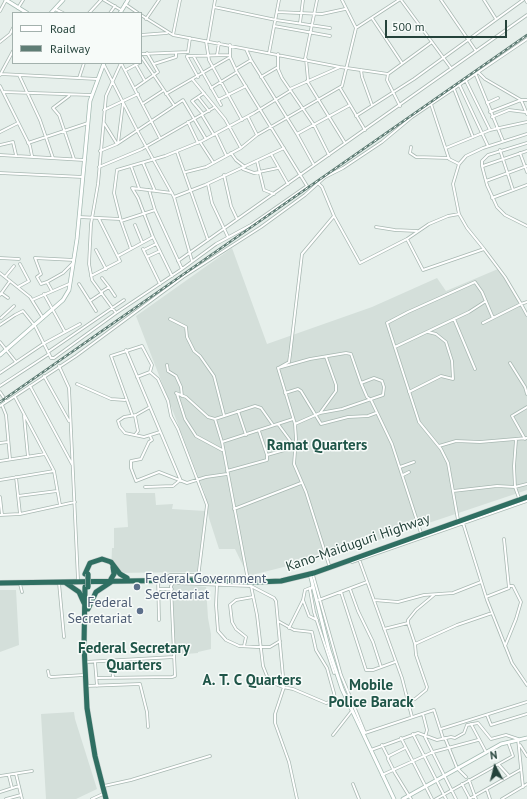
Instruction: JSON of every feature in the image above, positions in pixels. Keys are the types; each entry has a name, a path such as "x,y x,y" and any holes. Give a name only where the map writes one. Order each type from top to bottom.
{"highway":[{"name":"Kano-Maiduguri Highway","path":"0,582 66,582 198,576 248,580 285,578 461,521 527,496"},
{"name":"Kano-Maiduguri Highway","path":"0,582 112,580 127,578 269,582 293,579 311,575 527,496"},
{"path":"106,799 92,739 86,686 86,574 90,563 102,559 111,562 120,574 127,578"},
{"path":"86,574 93,563 105,561 114,568 112,580 96,592 86,609"},
{"path":"66,582 79,592 86,609"}],"street":[{"path":"0,11 6,0 23,12"},
{"path":"18,8 23,0"},
{"path":"52,12 63,0"},
{"path":"90,12 101,0"},
{"path":"104,0 115,6 120,11 128,0"},
{"path":"146,19 159,0"},
{"path":"173,35 180,0"},
{"path":"215,0 207,41 208,56 220,82 242,120"},
{"path":"269,53 279,0"},
{"path":"300,23 303,0"},
{"path":"317,0 305,59 308,81 345,144"},
{"path":"186,172 201,169 241,148 257,135 271,129 303,108 340,88 343,84 356,28 345,9 342,0"},
{"path":"356,28 400,0 452,69"},
{"path":"441,0 476,51"},
{"path":"484,0 496,19"},
{"path":"356,116 496,19 525,1"},
{"path":"124,4 136,12"},
{"path":"111,12 115,6"},
{"path":"214,7 276,20 330,28"},
{"path":"55,9 61,12"},
{"path":"277,12 301,12 314,14 345,9"},
{"path":"178,261 400,106 527,15"},
{"path":"142,16 173,35 305,59 340,67 388,74"},
{"path":"372,18 402,63"},
{"path":"274,26 330,36"},
{"path":"0,42 10,34 12,30"},
{"path":"142,35 168,33"},
{"path":"190,38 187,56 198,77"},
{"path":"10,459 6,415 1,405 59,366 183,277 261,227 305,195 318,183 382,142 412,117 527,40"},
{"path":"400,106 386,80 388,74 432,42"},
{"path":"216,56 219,43"},
{"path":"0,326 4,322 24,312 35,326 51,358 54,358 116,312 172,276 228,237 251,225 265,213 305,188 306,183 301,174 271,129 236,71 230,56 230,45"},
{"path":"246,48 251,60 275,101 298,134 314,165"},
{"path":"154,64 176,57 176,52"},
{"path":"142,55 147,53 188,52"},
{"path":"135,88 158,72 147,53"},
{"path":"12,54 0,74 97,79"},
{"path":"278,54 278,66 290,90 314,125 329,155"},
{"path":"187,56 230,56"},
{"path":"166,94 193,80 212,66 230,56"},
{"path":"142,57 174,105"},
{"path":"194,57 221,105"},
{"path":"211,88 251,60"},
{"path":"79,78 84,64"},
{"path":"104,64 137,130 174,197 192,262"},
{"path":"0,355 63,300 71,283 91,96 104,64"},
{"path":"116,312 91,276 89,264 92,218 106,96 120,64"},
{"path":"122,64 144,103 160,138"},
{"path":"126,70 136,65 146,81"},
{"path":"261,77 278,66"},
{"path":"131,249 120,220 114,193 117,170 177,152 206,139 260,110 290,90 340,67"},
{"path":"361,70 372,106"},
{"path":"479,73 485,79 522,100 526,113 509,110 492,117"},
{"path":"19,75 47,137 53,158"},
{"path":"476,75 503,141"},
{"path":"193,80 215,107 241,148"},
{"path":"466,81 490,130"},
{"path":"0,86 28,143 32,156"},
{"path":"218,100 246,86"},
{"path":"460,86 488,146"},
{"path":"340,88 365,130"},
{"path":"454,89 473,137"},
{"path":"144,103 164,90"},
{"path":"4,92 91,96"},
{"path":"204,93 192,102 215,134 226,155"},
{"path":"104,110 138,94"},
{"path":"70,95 52,108 59,115 74,159"},
{"path":"198,97 209,111"},
{"path":"487,103 498,98"},
{"path":"490,112 522,100 527,100"},
{"path":"100,151 118,144 174,105 184,101 206,139"},
{"path":"118,144 123,102"},
{"path":"431,104 449,158"},
{"path":"298,134 350,105"},
{"path":"99,167 146,147 215,107"},
{"path":"248,117 257,135"},
{"path":"103,120 107,130 118,144"},
{"path":"188,122 199,142 213,162"},
{"path":"446,148 490,130 527,122"},
{"path":"0,132 18,123"},
{"path":"28,143 88,124"},
{"path":"527,134 488,146 466,156 459,164 453,184 459,214 467,228 505,277 527,315"},
{"path":"0,145 12,142 16,155"},
{"path":"527,143 500,150 484,157 482,166 492,198 497,207 505,215 527,226"},
{"path":"411,147 410,153 416,157 449,158 459,164"},
{"path":"174,197 208,184 224,175 242,169 284,148"},
{"path":"500,150 513,190"},
{"path":"482,166 527,151"},
{"path":"177,152 186,172 208,240"},
{"path":"231,153 233,158 245,167"},
{"path":"520,153 527,172"},
{"path":"271,154 288,184"},
{"path":"0,155 84,160"},
{"path":"257,161 264,190 274,194"},
{"path":"143,163 154,191"},
{"path":"131,166 139,188"},
{"path":"486,181 526,166"},
{"path":"242,169 254,173 278,168"},
{"path":"0,173 83,177"},
{"path":"224,175 231,206 237,219"},
{"path":"318,183 324,191 334,216 360,262 407,239 438,220 459,214"},
{"path":"208,184 212,203 228,237"},
{"path":"492,198 527,185"},
{"path":"172,193 132,188 138,198 156,244 172,276"},
{"path":"149,190 155,210 182,269"},
{"path":"79,217 120,220 155,210"},
{"path":"278,368 289,362 302,254 334,216"},
{"path":"91,276 120,261 98,219"},
{"path":"134,225 142,242"},
{"path":"376,227 418,231"},
{"path":"118,256 153,237"},
{"path":"407,239 423,270 484,249"},
{"path":"156,244 144,250 160,284"},
{"path":"96,250 106,269"},
{"path":"147,257 160,251"},
{"path":"0,258 19,259"},
{"path":"35,258 74,261 63,273 48,282 40,284 37,277 41,274 35,258"},
{"path":"18,287 29,281 20,264"},
{"path":"5,277 14,266"},
{"path":"0,273 32,300 43,318"},
{"path":"102,278 115,296"},
{"path":"8,298 1,294 11,281"},
{"path":"48,282 52,291"},
{"path":"493,318 479,285 473,282 403,314 387,323 419,422 438,446 448,463 453,491 461,521 492,613 512,663 527,685"},
{"path":"32,300 71,283"},
{"path":"79,284 96,310"},
{"path":"90,301 109,287"},
{"path":"44,294 66,332"},
{"path":"0,386 124,300"},
{"path":"395,347 477,308 486,301"},
{"path":"483,323 527,302"},
{"path":"4,322 0,318 14,306"},
{"path":"170,319 186,327 188,337 194,351 200,356 214,376 224,415"},
{"path":"454,319 475,369"},
{"path":"0,373 43,344 80,324"},
{"path":"409,392 441,376 453,379 452,361 446,342 436,334 428,332"},
{"path":"0,342 16,362"},
{"path":"132,414 125,400 111,356 126,350 143,347 152,365 150,372"},
{"path":"126,350 180,481"},
{"path":"278,368 310,359 346,353 351,354 367,397 371,400 376,413 389,436 421,533"},
{"path":"320,413 336,391 326,357"},
{"path":"510,363 525,387 527,394"},
{"path":"167,365 168,371 176,376 181,387 182,396"},
{"path":"59,366 68,383 69,422 76,502 78,580"},
{"path":"278,368 292,419 295,424 294,464 302,483 329,565"},
{"path":"137,377 150,372"},
{"path":"150,372 158,379 206,501 207,512 198,576"},
{"path":"44,376 69,422"},
{"path":"295,424 320,413 342,409 382,396 384,384 374,378 361,383"},
{"path":"77,384 111,399 125,400"},
{"path":"30,386 73,465"},
{"path":"285,393 298,389 301,391 315,416 322,425 339,419 368,416 376,413"},
{"path":"0,392 6,401"},
{"path":"223,451 196,436 183,416 176,393 208,417 215,419 255,406 261,408 273,425"},
{"path":"14,396 54,471 60,506"},
{"path":"150,407 136,415 132,414 124,417 118,423 123,432 136,435 150,436 160,432"},
{"path":"438,446 456,441 480,442 526,439 512,416 527,407"},
{"path":"238,412 246,435"},
{"path":"24,415 28,457"},
{"path":"136,415 138,431 136,435"},
{"path":"215,419 222,442 248,580"},
{"path":"222,442 292,419"},
{"path":"278,423 295,447"},
{"path":"227,471 267,460 267,454 259,431"},
{"path":"150,436 152,440 149,442 140,459 131,461 133,477 136,481 159,472 186,483 198,479 228,474"},
{"path":"516,440 514,466 515,487 519,498"},
{"path":"0,443 8,442"},
{"path":"267,454 295,447"},
{"path":"0,461 45,454"},
{"path":"400,467 414,462"},
{"path":"0,480 54,471"},
{"path":"403,475 409,472"},
{"path":"16,477 20,514"},
{"path":"145,487 173,486 180,481"},
{"path":"234,509 302,483"},
{"path":"453,491 497,486 515,487 527,484"},
{"path":"18,496 58,491"},
{"path":"0,497 1,515 20,514 76,502"},
{"path":"461,521 527,501"},
{"path":"486,597 506,590 509,586 504,539"},
{"path":"358,558 402,678 412,717"},
{"path":"311,575 336,673 351,712 364,734"},
{"path":"311,575 341,675 370,750 394,799"},
{"path":"158,579 159,620"},
{"path":"59,582 64,637"},
{"path":"319,600 367,582"},
{"path":"374,600 398,602 424,595 454,593 481,582"},
{"path":"20,583 22,592"},
{"path":"97,678 174,677 173,583 251,586 275,599 284,687 275,714 275,723 289,762 297,799"},
{"path":"217,584 216,605 218,630 226,640 244,646 262,647 275,646 280,641"},
{"path":"289,628 303,600 305,590 313,585"},
{"path":"251,586 262,647 263,666 267,676 274,683 293,689 326,703 333,701 335,698 327,668 316,650 312,632 289,628 278,621"},
{"path":"505,646 521,602 513,587 509,586"},
{"path":"310,588 317,620 334,673"},
{"path":"159,589 172,589"},
{"path":"350,589 358,611 373,642 381,667"},
{"path":"341,592 366,670 395,662"},
{"path":"407,701 415,699 426,690 427,687 416,655 415,644 408,623 411,615 434,595"},
{"path":"244,646 246,638 236,630 232,622 230,605 236,600 253,597"},
{"path":"303,600 309,616 317,620"},
{"path":"415,644 457,625 492,613"},
{"path":"384,629 408,623"},
{"path":"85,662 174,657"},
{"path":"112,661 113,678"},
{"path":"95,662 97,686"},
{"path":"48,671 49,676 51,677 86,675"},
{"path":"86,686 140,684 147,712 148,727"},
{"path":"441,729 527,702"},
{"path":"364,734 434,710 457,768 466,777"},
{"path":"333,735 351,712"},
{"path":"423,714 426,739 456,799"},
{"path":"487,715 491,725 527,714"},
{"path":"370,750 413,734 420,733 437,740 454,738 462,734 467,725 471,724 480,724 491,739 506,734 518,739"},
{"path":"471,724 478,740 486,752"},
{"path":"413,734 425,756 435,780 446,799"},
{"path":"401,738 432,799"},
{"path":"402,799 486,752 508,742 527,738"},
{"path":"518,739 520,770 523,787"},
{"path":"382,775 433,752 478,740"},
{"path":"436,799 499,764 505,759 513,756 508,742"},
{"path":"519,744 527,756"},
{"path":"382,745 392,770 411,799"},
{"path":"388,757 405,748"},
{"path":"102,786 131,780 210,756"},
{"path":"499,764 509,776"},
{"path":"462,784 470,799 520,770"},
{"path":"0,776 32,771"},
{"path":"16,774 22,799"},
{"path":"9,775 12,788"},
{"path":"469,780 476,799"},
{"path":"353,784 359,799"},
{"path":"502,799 527,784"},
{"path":"0,792 19,786"},
{"path":"487,790 490,799"},
{"path":"92,799 104,793"},
{"path":"6,799 21,795"}],"shaded area":[{"path":"232,248 267,344 372,307 437,278 446,291 498,269 519,300 527,317 527,490 339,553 248,576 235,549 219,549 209,518 205,494 136,316"},
{"path":"126,493 155,493 156,505 173,504 172,509 205,511 197,572 111,573 112,548 114,548 114,528 128,527"},
{"path":"173,584 206,587 208,618 211,634 211,649 198,653 174,655"},
{"path":"0,590 16,590 19,645 0,652"},
{"path":"74,712 97,789 76,799 46,799 41,714"}],"railway":[{"path":"0,402 527,35"}],"place":[{"name":"Federal Government Secretariat","path":"137,587"},
{"name":"Federal Secretariat","path":"140,611"}],"district":[{"name":"Ramat Quarters","path":"317,446"},
{"name":"Federal Secretary Quarters","path":"134,658"},
{"name":"A. T. C Quarters","path":"252,681"},
{"name":"Mobile Police Barack","path":"371,694"}]}
